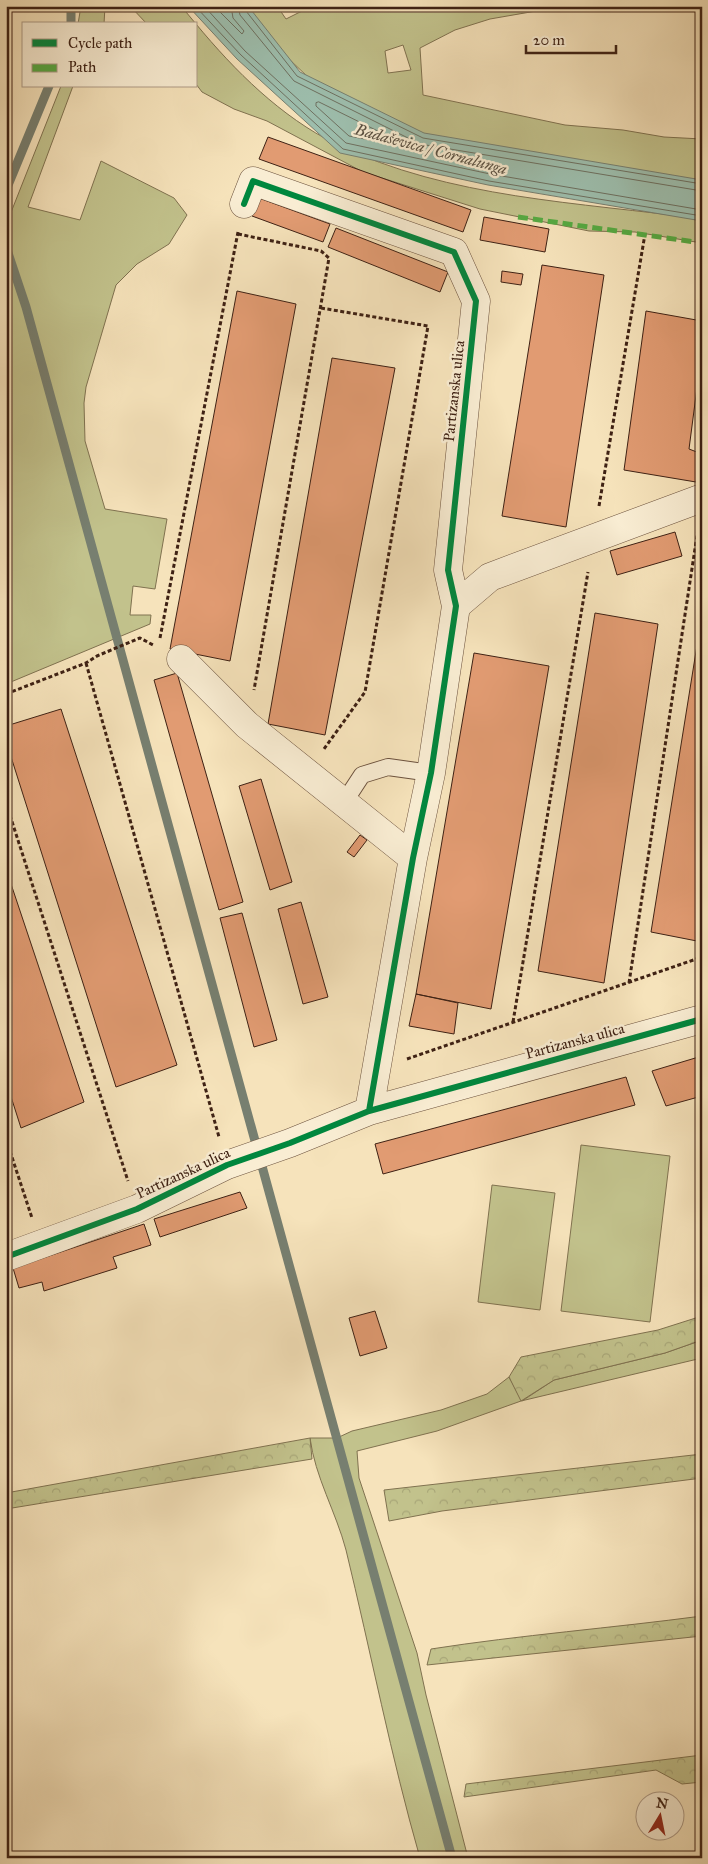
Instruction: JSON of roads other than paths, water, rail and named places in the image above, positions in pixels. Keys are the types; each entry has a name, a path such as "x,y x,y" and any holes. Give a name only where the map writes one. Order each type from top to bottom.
{"street":[{"name":"Partizanska ulica","path":"244,204 253,181 454,252 476,301 448,570 456,606 431,773 413,858"},
{"path":"456,606 490,577 702,498"},
{"path":"170,653 247,725 343,804 413,858 369,1111"},
{"name":"Partizanska ulica","path":"6,1257 136,1209 227,1164 290,1143 369,1111 702,1020"}],"lane":[{"path":"343,804 362,775 388,767 431,773"}],"water":[{"name":"Badaševica / Cornalunga","path":"188,6 248,6 300,72 424,133 702,180 702,221 488,185 340,153 237,59"}],"waterway":[{"path":"71,6 71,22"},
{"path":"6,190 48,88"},
{"path":"6,247 26,307 452,1858"}]}
